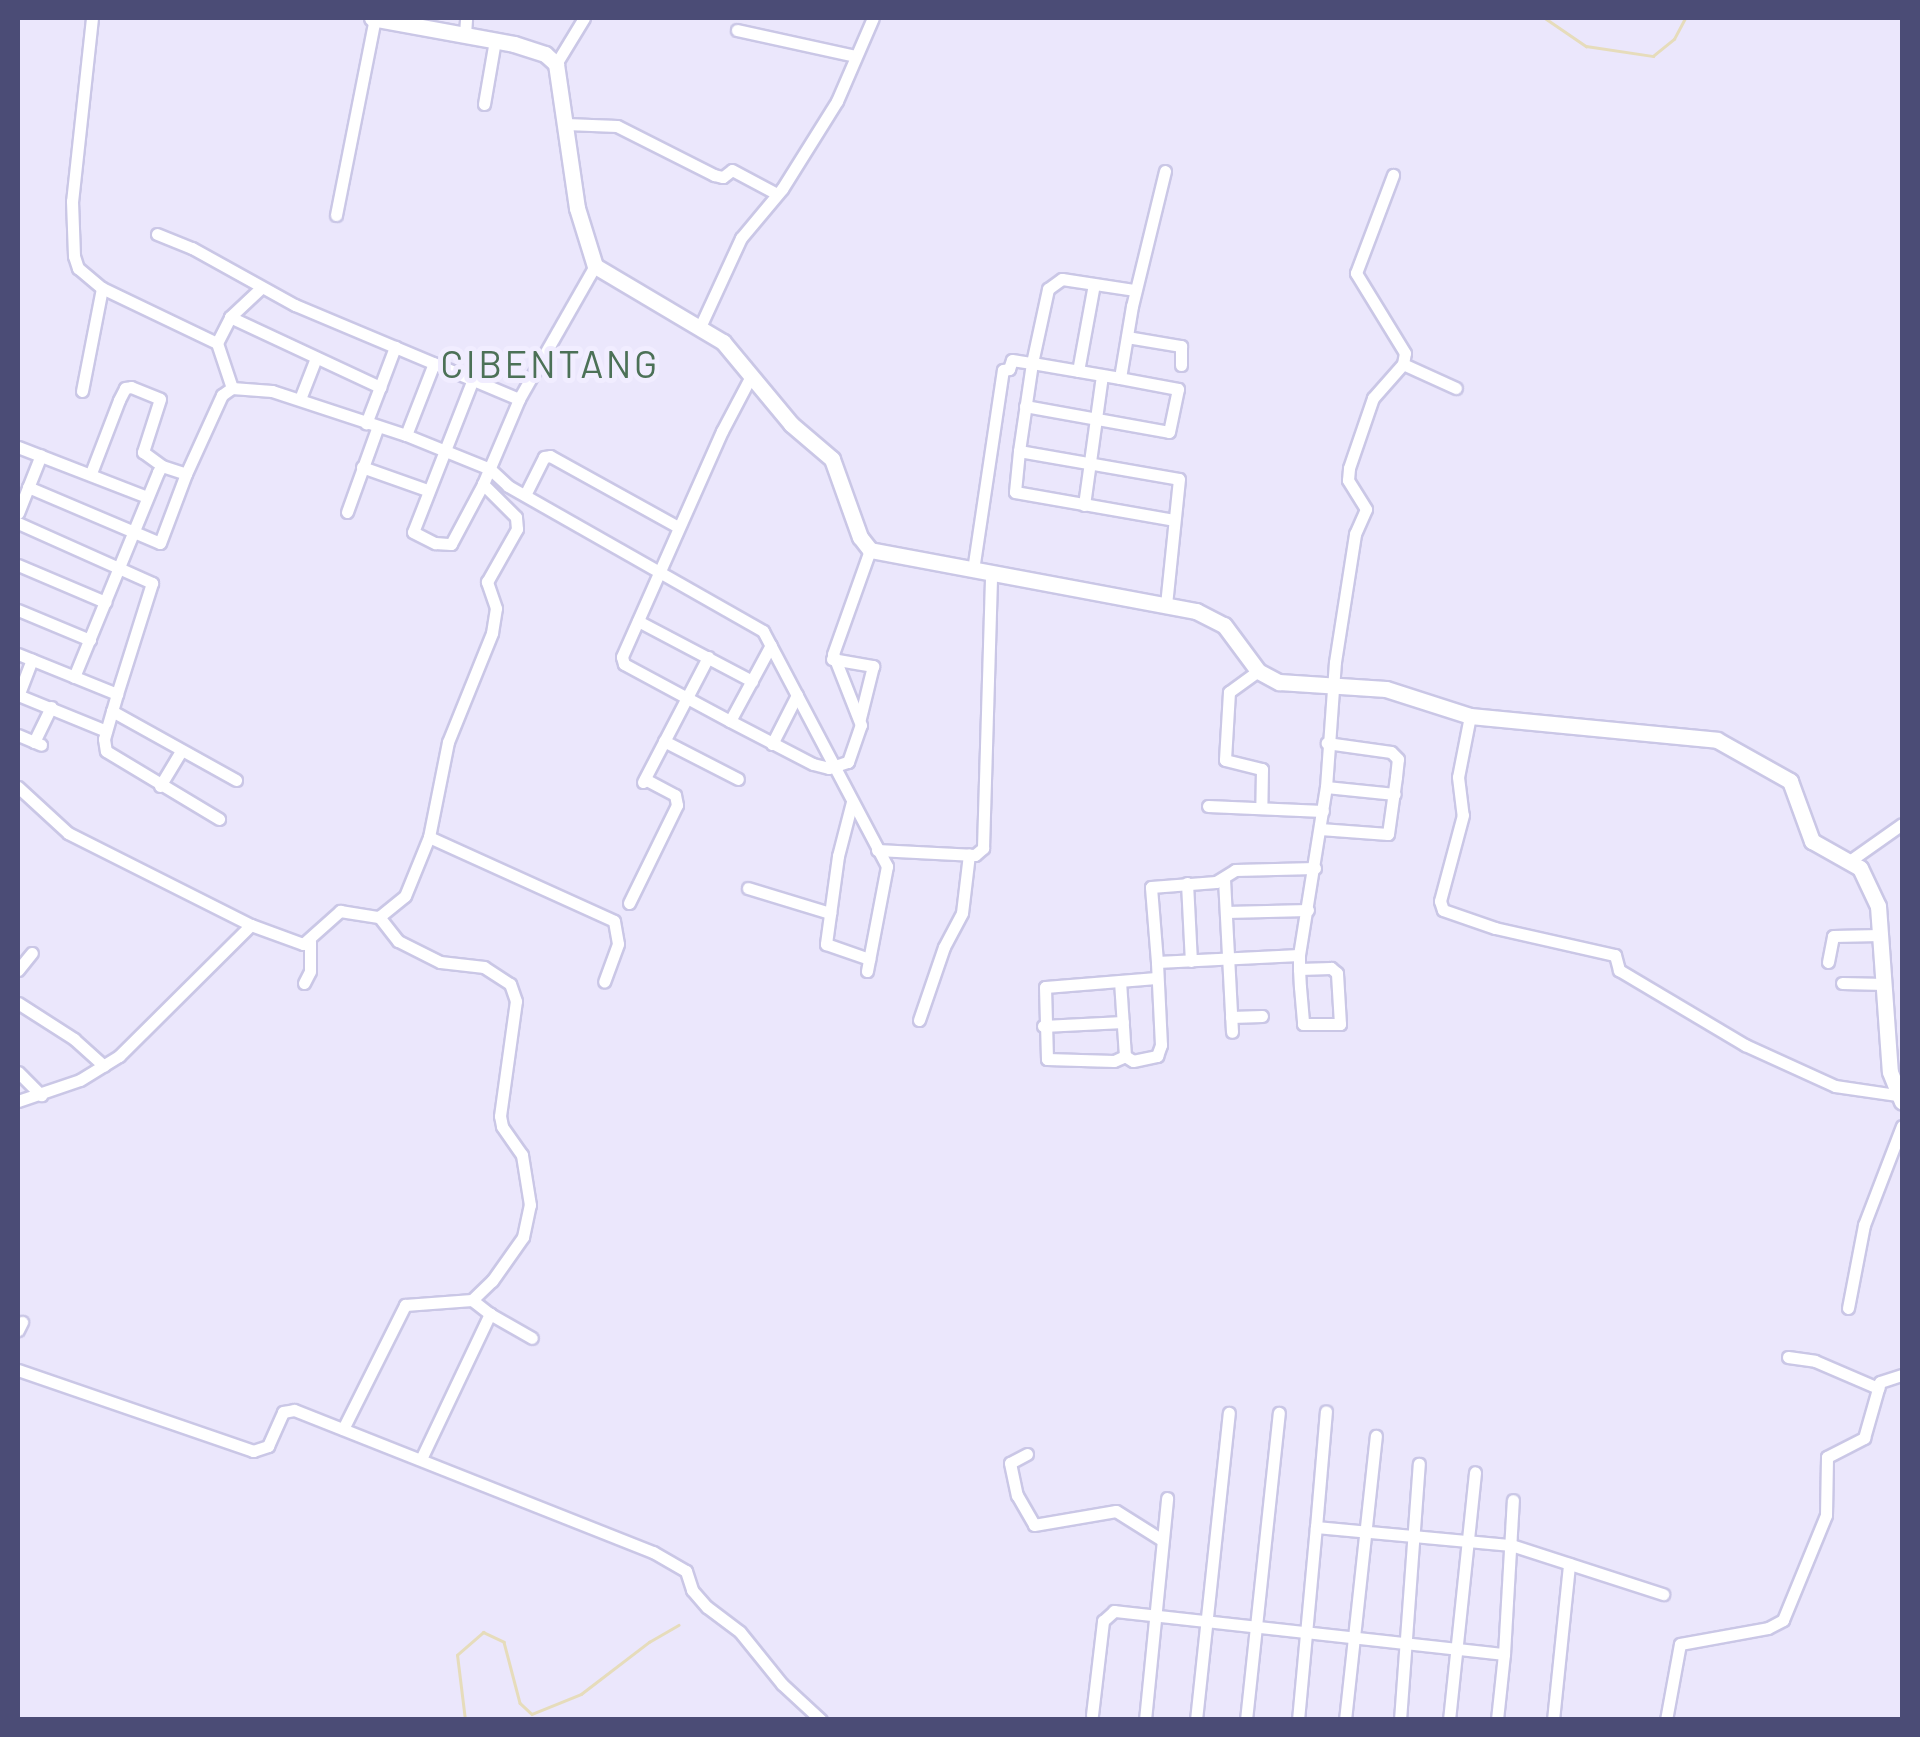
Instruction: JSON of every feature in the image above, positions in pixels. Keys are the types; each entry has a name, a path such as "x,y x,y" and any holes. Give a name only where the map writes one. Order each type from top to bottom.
{"street":[{"path":"92,18 72,213 78,268 102,288 217,343"},
{"path":"336,215 374,18 466,26 495,40 534,50 556,64"},
{"path":"584,18 556,64 577,208 595,266 609,278 723,342 790,424 832,458 860,537 870,550 1196,611 1224,625 1258,670 1280,682 1386,688 1470,716 1605,726 1729,744 1794,784 1812,841 1851,860 1866,876 1874,896 1880,935 1900,1098 1834,1086 1745,1045 1616,968 1616,955 1495,928 1443,910 1440,901 1464,815 1458,778 1470,716"},
{"path":"700,328 741,238 777,194 837,101 873,18"},
{"path":"738,30 855,56"},
{"path":"484,104 495,40"},
{"path":"566,124 617,126 714,176 724,176 732,170 777,194"},
{"path":"1120,378 1135,290 1164,171"},
{"path":"1299,969 1336,972 1340,1024 1304,1026 1299,969 1299,955 1316,868 1333,684 1355,534 1366,507 1348,480 1353,450 1373,398 1403,364 1400,340 1356,273 1392,176"},
{"path":"158,234 192,248 261,288 520,399"},
{"path":"473,379 413,532 435,543 450,544 483,484 520,399 595,266"},
{"path":"1135,290 1053,281 1042,310 1032,363 1016,492 1174,520"},
{"path":"1078,371 1094,284"},
{"path":"82,391 102,288"},
{"path":"232,388 217,343 230,317 261,288"},
{"path":"230,317 380,386"},
{"path":"1127,337 1182,346 1181,365"},
{"path":"347,512 394,347"},
{"path":"300,399 316,358"},
{"path":"973,570 1002,370 1008,369 1012,360 1178,389 1171,429 1166,433 1025,406"},
{"path":"406,435 434,363"},
{"path":"1403,364 1456,388"},
{"path":"1084,505 1102,375"},
{"path":"750,378 622,654 624,664 813,764 834,766 853,755 873,666 832,659"},
{"path":"91,473 125,388 130,387 160,399 143,452 162,466 186,474"},
{"path":"28,487 162,542 219,398 232,388 252,387 300,399 406,435 490,469 525,495 757,624 771,645 887,868 868,965 827,947 852,802"},
{"path":"18,447 147,497"},
{"path":"1019,452 1174,476 1180,490 1166,605"},
{"path":"18,513 41,455"},
{"path":"525,495 548,455 678,527"},
{"path":"74,677 162,466"},
{"path":"362,468 427,490"},
{"path":"379,918 405,896 429,838 448,742 492,633 496,608 486,582 518,528 516,518 483,484"},
{"path":"18,522 154,587 106,730 106,751 219,819"},
{"path":"860,720 832,659 870,550"},
{"path":"18,566 105,602"},
{"path":"878,850 968,854 981,851 992,574"},
{"path":"18,610 90,640"},
{"path":"638,620 752,680"},
{"path":"730,722 771,645"},
{"path":"18,654 117,694"},
{"path":"628,903 677,805 675,795 644,782 708,657"},
{"path":"32,660 18,695 106,730"},
{"path":"1258,670 1229,692 1225,760 1262,769 1261,808"},
{"path":"772,744 797,695"},
{"path":"18,735 38,743 50,707"},
{"path":"112,711 236,780"},
{"path":"664,742 738,779"},
{"path":"1320,829 1386,835 1395,794 1394,754 1327,743"},
{"path":"160,786 181,751"},
{"path":"18,787 68,833 250,925 297,943 310,942 340,911 379,918 398,942 440,962 492,970 510,984 516,996 500,1116 502,1126 522,1155 529,1216 523,1237 492,1281 472,1300 405,1305 342,1429"},
{"path":"1326,787 1395,794"},
{"path":"1208,806 1322,811"},
{"path":"1851,860 1902,824"},
{"path":"429,838 614,921 618,944 604,982"},
{"path":"918,1020 944,947 962,914 968,854"},
{"path":"1156,978 1045,988 1043,1026 1046,1055 1051,1062 1114,1062 1126,1056 1146,1060 1160,1053 1156,962 1150,887 1224,880 1235,870 1316,868"},
{"path":"1224,880 1232,1032"},
{"path":"1187,883 1191,961"},
{"path":"748,888 830,913"},
{"path":"1226,912 1308,910"},
{"path":"18,1101 41,1095 104,1066 200,979 250,925"},
{"path":"1828,962 1834,936 1880,935"},
{"path":"304,983 310,970 310,942"},
{"path":"18,970 32,953"},
{"path":"1156,962 1299,955"},
{"path":"1120,981 1126,1056"},
{"path":"1842,984 1884,984"},
{"path":"18,1003 74,1039 104,1066"},
{"path":"1231,1017 1262,1016"},
{"path":"1043,1026 1123,1022"},
{"path":"18,1072 41,1095"},
{"path":"1848,1308 1864,1225 1902,1126"},
{"path":"472,1300 532,1338"},
{"path":"421,1459 490,1314"},
{"path":"1788,1357 1816,1361 1878,1388"},
{"path":"18,1370 253,1451 268,1446 282,1414 289,1410 421,1459 678,1565 707,1607 740,1632 782,1684 821,1720"},
{"path":"1666,1720 1680,1644 1768,1628 1783,1620 1826,1515 1827,1457 1868,1433 1878,1388 1888,1378 1902,1375"},
{"path":"1298,1720 1326,1411"},
{"path":"1196,1720 1229,1413"},
{"path":"1246,1720 1279,1414"},
{"path":"1345,1720 1376,1436"},
{"path":"1027,1454 1010,1463 1017,1496 1034,1525 1116,1511 1162,1540"},
{"path":"1400,1720 1419,1464"},
{"path":"1449,1720 1475,1472"},
{"path":"1145,1720 1167,1498"},
{"path":"1497,1720 1513,1500"},
{"path":"1316,1527 1511,1546 1663,1594"},
{"path":"1553,1720 1570,1564"},
{"path":"1092,1715 1105,1617 1114,1611 1504,1654"}],"waterway":[{"path":"1545,18 1586,46 1653,56 1674,39 1685,18"},
{"path":"465,1720 457,1655 483,1632 504,1642 520,1703 532,1714 581,1694 649,1642 679,1625"}],"district":[{"name":"CIBENTANG","path":"550,364"}]}
